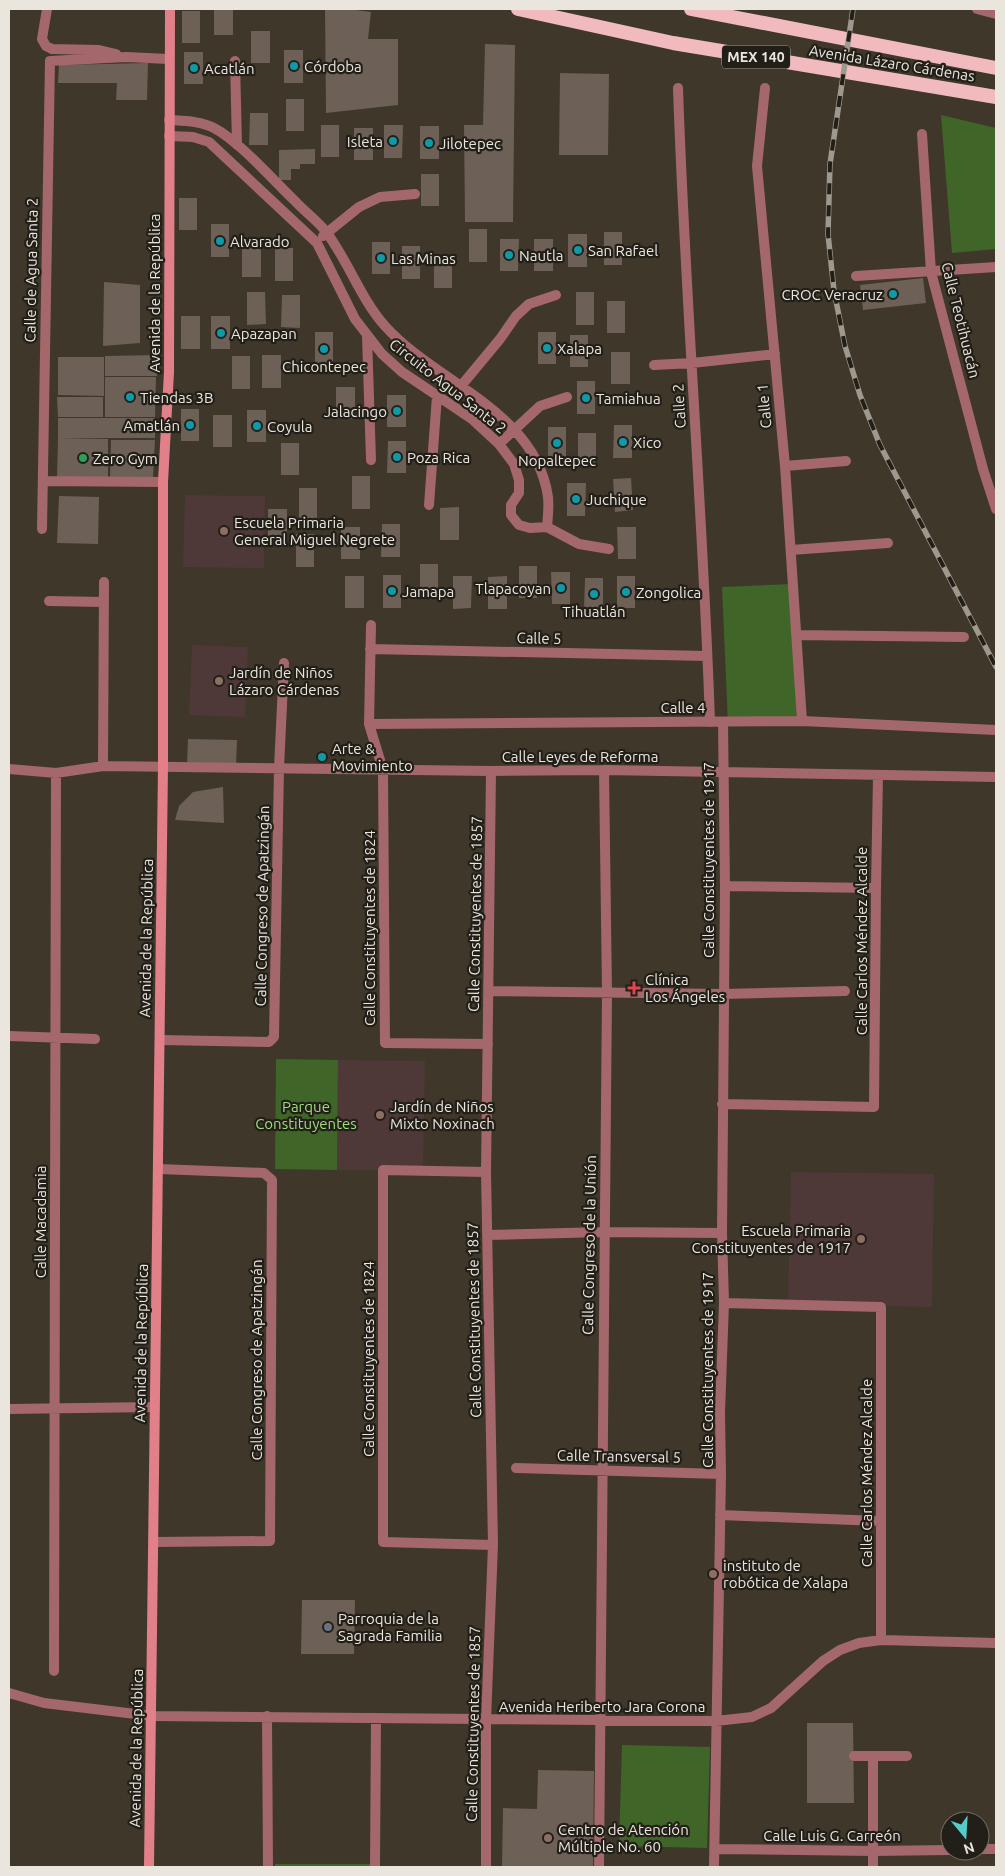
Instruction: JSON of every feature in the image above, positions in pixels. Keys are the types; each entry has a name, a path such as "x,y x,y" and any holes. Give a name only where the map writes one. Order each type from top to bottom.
{"highway":[{"name":"Avenida Lázaro Cárdenas","path":"518,9 673,43 996,97"},
{"name":"Avenida Lázaro Cárdenas","path":"691,9 996,68"}],"main road":[{"name":"Avenida de la República","path":"149,1867 154,1407 159,1169 163,766 163,482 169,372 170,9"}],"street":[{"path":"47,9 42,39 46,46 52,49 99,50 126,57 169,58"},
{"path":"977,9 996,14"},
{"name":"Calle de Agua Santa 2","path":"42,529 50,61 126,57"},
{"path":"235,61 237,145"},
{"name":"Calle 2","path":"678,88 682,219 692,364 710,722"},
{"name":"Calle 1","path":"765,88 757,166 791,550 802,721"},
{"name":"Circuito Agua Santa 2","path":"169,120 199,123 215,129 237,145 327,232 372,309 405,347 489,406 514,429 532,452 543,476 548,498 548,527 530,528 519,525 511,515 511,504 519,493 519,480 514,464 499,444 472,419 402,372 382,354 355,319 317,243 209,142 193,137 170,136"},
{"name":"Calle Teotihuacán","path":"922,134 931,272 981,460 996,509"},
{"path":"317,243 327,232 359,207 380,197 415,194"},
{"path":"856,276 996,267"},
{"path":"462,386 516,316 529,304 556,296"},
{"path":"367,336 371,460"},
{"path":"654,365 692,364 775,354"},
{"path":"429,505 437,396"},
{"path":"499,444 540,406 567,397"},
{"path":"784,466 846,461"},
{"path":"43,481 163,482"},
{"path":"548,527 579,544 609,549"},
{"path":"791,550 888,543"},
{"path":"103,766 104,582"},
{"path":"49,601 104,602"},
{"path":"371,625 369,724 383,770"},
{"path":"796,635 964,637"},
{"name":"Calle 5","path":"370,649 707,656"},
{"name":"Calle Congreso de Apatzingán","path":"160,1040 269,1042 274,1037 279,768 284,663"},
{"name":"Calle 4","path":"369,724 802,721 996,730"},
{"name":"Calle Constituyentes de 1917","path":"714,1867 721,1474 720,1412 724,1304 722,1232 725,886 723,722"},
{"name":"Calle Leyes de Reforma","path":"9,769 56,773 103,766 163,766 996,776"},
{"name":"Calle Constituyentes de 1824","path":"383,770 385,1043 488,1044"},
{"name":"Calle Congreso de la Unión","path":"599,1867 602,1720 601,1471 607,993 604,770"},
{"name":"Calle Constituyentes de 1857","path":"486,1867 486,1720 493,1545 486,1172 491,771"},
{"name":"Calle Macadamia","path":"54,1671 56,773"},
{"name":"Calle Carlos Méndez Alcalde","path":"722,1104 874,1107 878,775"},
{"path":"725,886 876,888"},
{"path":"489,991 723,994 845,991"},
{"path":"9,1036 94,1039"},
{"name":"Calle Congreso de Apatzingán","path":"154,1542 270,1541 272,1180 264,1173 159,1169"},
{"name":"Calle Constituyentes de 1824","path":"486,1172 383,1170 383,1542 493,1545"},
{"path":"487,1235 604,1232 722,1232"},
{"name":"Calle Carlos Méndez Alcalde","path":"724,1304 881,1307 881,1640"},
{"path":"9,1409 154,1407"},
{"name":"Calle Transversal 5","path":"516,1468 721,1474"},
{"path":"720,1515 880,1521"},
{"name":"Avenida Heriberto Jara Corona","path":"9,1693 44,1703 152,1716 716,1721 752,1717 771,1708 824,1661 840,1650 859,1643 881,1640 996,1643"},
{"path":"267,1716 268,1867"},
{"path":"375,1867 376,1718"},
{"path":"854,1756 907,1756"},
{"path":"873,1756 873,1867"},
{"name":"Calle Luis G. Carreón","path":"715,1849 940,1850"}],"shaded area":[{"name":"Escuela Primaria General Miguel Negrete","path":"185,495 265,496 264,568 183,567"},
{"name":"Jardín de Niños Lázaro Cárdenas","path":"192,645 248,647 245,717 189,715"},
{"name":"Jardín de Niños Mixto Noxinach","path":"338,1060 425,1061 423,1170 337,1170"},
{"name":"Escuela Primaria Constituyentes de 1917","path":"791,1172 934,1174 932,1307 788,1304"}],"green space":[{"path":"941,115 996,128 996,249 952,253"},
{"path":"791,584 797,721 728,724 722,587"},
{"name":"Parque Constituyentes","path":"276,1059 338,1060 337,1170 275,1169"},
{"path":"622,1745 710,1747 707,1848 619,1846"},
{"path":"275,1864 373,1864 373,1867 275,1867"}],"building":[{"path":"214,9 233,9 233,35 214,35"},
{"path":"325,9 371,12 368,39 398,39 398,105 326,113"},
{"path":"182,11 200,11 200,43 182,43"},
{"path":"251,31 270,31 270,63 251,63"},
{"path":"485,44 515,45 513,222 465,222 464,125 483,125"},
{"name":"Córdoba","path":"284,50 303,50 303,83 284,83"},
{"name":"Acatlán","path":"184,52 203,52 203,84 184,84"},
{"path":"148,63 147,100 116,100 117,83 58,83 59,65"},
{"path":"560,73 609,74 608,155 559,155"},
{"path":"286,99 304,99 304,131 286,131"},
{"path":"250,113 268,113 268,145 249,145"},
{"path":"321,125 339,125 339,157 321,157"},
{"name":"Isleta","path":"384,125 403,125 402,158 384,158"},
{"name":"Jilotepec","path":"420,126 439,126 439,159 420,159"},
{"path":"354,128 373,128 373,160 354,160"},
{"path":"315,149 315,164 300,164 300,169 291,169 291,180 279,180 279,150"},
{"path":"421,174 439,174 439,206 421,206"},
{"path":"179,198 197,198 197,230 179,230"},
{"name":"Alvarado","path":"211,224 229,224 229,257 211,257"},
{"path":"469,229 487,229 487,262 469,262"},
{"path":"604,232 622,232 622,265 604,265"},
{"name":"San Rafael","path":"568,234 587,234 587,267 568,267"},
{"name":"Nautla","path":"500,239 519,239 518,271 500,271"},
{"path":"534,239 553,239 553,271 534,271"},
{"name":"Las Minas","path":"372,242 390,242 390,274 372,274"},
{"path":"242,244 261,244 261,277 242,277"},
{"path":"402,246 420,246 420,279 402,279"},
{"path":"275,248 293,248 293,281 275,281"},
{"path":"434,255 452,255 452,288 434,288"},
{"name":"CROC Veracruz","path":"923,278 926,303 863,310 860,285"},
{"path":"104,282 140,285 140,343 103,346"},
{"path":"247,292 265,292 266,324 247,325"},
{"path":"576,292 594,292 594,325 576,325"},
{"path":"282,295 300,295 300,328 281,327"},
{"path":"607,301 625,301 625,333 607,333"},
{"path":"181,316 200,316 200,349 181,349"},
{"name":"Apazapan","path":"211,316 230,316 230,349 211,349"},
{"name":"Chicontepec","path":"315,332 333,332 333,365 315,365"},
{"name":"Xalapa","path":"538,332 556,332 556,364 538,364"},
{"path":"570,335 588,335 588,367 570,367"},
{"path":"611,352 630,352 630,384 611,384"},
{"path":"157,355 157,376 105,376 105,356"},
{"path":"262,355 281,355 281,388 262,388"},
{"path":"232,356 250,356 250,389 232,389"},
{"path":"58,357 104,357 104,396 58,395"},
{"name":"Tiendas 3B","path":"105,377 156,377 155,417 105,417"},
{"name":"Tamiahua","path":"577,381 595,381 595,414 577,414"},
{"path":"336,387 355,387 355,419 336,419"},
{"name":"Jalacingo","path":"387,395 406,395 406,427 387,427"},
{"path":"57,397 103,397 103,417 58,417"},
{"name":"Amatlán","path":"181,409 199,409 199,441 181,441"},
{"name":"Coyula","path":"247,410 266,410 266,442 247,442"},
{"path":"213,415 232,415 232,447 213,447"},
{"path":"58,418 155,418 155,438 58,438"},
{"name":"Xico","path":"614,425 632,425 632,458 613,458"},
{"name":"Nopaltepec","path":"548,427 566,427 566,459 548,459"},
{"path":"578,433 596,433 596,465 578,465"},
{"name":"Zero Gym","path":"58,438 108,439 108,478 57,477"},
{"path":"111,440 155,440 153,477 110,478"},
{"name":"Poza Rica","path":"388,441 406,441 406,473 387,473"},
{"path":"281,443 299,443 299,475 281,475"},
{"path":"352,476 370,476 370,509 352,509"},
{"path":"631,478 633,510 615,512 613,479"},
{"name":"Juchique","path":"567,483 586,483 585,516 567,516"},
{"path":"299,488 317,488 317,521 299,521"},
{"path":"59,496 99,497 98,544 57,543"},
{"path":"459,507 459,540 440,540 440,508"},
{"path":"268,509 287,509 287,542 268,542"},
{"path":"382,524 400,524 400,557 381,557"},
{"path":"341,527 360,527 360,559 341,559"},
{"path":"617,527 636,527 636,559 618,559"},
{"path":"296,534 314,534 314,567 296,567"},
{"path":"420,564 438,564 438,596 420,596"},
{"path":"519,566 537,566 537,598 519,598"},
{"name":"Tlapacoyan","path":"551,572 570,572 570,604 552,604"},
{"name":"Jamapa","path":"383,575 401,575 401,608 383,608"},
{"path":"345,576 364,576 364,608 345,608"},
{"path":"453,576 472,576 471,608 453,609"},
{"path":"507,576 507,609 488,609 488,577"},
{"name":"Zongolica","path":"617,576 635,576 635,608 617,608"},
{"name":"Tihuatlán","path":"585,578 603,578 603,610 584,610"},
{"path":"188,739 237,740 236,766 187,764"},
{"path":"223,787 224,823 175,820 179,806 193,792"},
{"name":"Parroquia de la Sagrada Familia","path":"302,1600 355,1600 354,1654 301,1654"},
{"path":"807,1723 853,1723 854,1803 807,1803"},
{"name":"Centro de Atención Múltiple No. 60","path":"538,1770 594,1771 593,1867 502,1867 503,1808 537,1809"}],"railway":[{"path":"853,9 830,164 828,234 834,291 845,346 860,395 880,445 996,667"}],"place":[{"name":"Córdoba","path":"294,66"},
{"name":"Acatlán","path":"194,68"},
{"name":"Isleta","path":"393,141"},
{"name":"Jilotepec","path":"429,143"},
{"name":"Alvarado","path":"220,241"},
{"name":"San Rafael","path":"578,250"},
{"name":"Nautla","path":"509,255"},
{"name":"Las Minas","path":"381,258"},
{"name":"CROC Veracruz","path":"893,294"},
{"name":"Apazapan","path":"221,333"},
{"name":"Xalapa","path":"547,348"},
{"name":"Chicontepec","path":"324,349"},
{"name":"Tiendas 3B","path":"130,397"},
{"name":"Tamiahua","path":"586,398"},
{"name":"Jalacingo","path":"397,411"},
{"name":"Amatlán","path":"190,425"},
{"name":"Coyula","path":"257,426"},
{"name":"Xico","path":"623,442"},
{"name":"Nopaltepec","path":"557,443"},
{"name":"Poza Rica","path":"397,457"},
{"name":"Zero Gym","path":"83,458"},
{"name":"Juchique","path":"576,499"},
{"name":"Escuela Primaria General Miguel Negrete","path":"224,531"},
{"name":"Tlapacoyan","path":"561,588"},
{"name":"Jamapa","path":"392,591"},
{"name":"Zongolica","path":"626,592"},
{"name":"Tihuatlán","path":"594,594"},
{"name":"Jardín de Niños Lázaro Cárdenas","path":"219,681"},
{"name":"Arte & Movimiento","path":"322,757"},
{"name":"Clínica Los Ángeles","path":"634,988"},
{"name":"Jardín de Niños Mixto Noxinach","path":"380,1115"},
{"name":"Escuela Primaria Constituyentes de 1917","path":"861,1239"},
{"name":"instituto de robótica de Xalapa","path":"713,1574"},
{"name":"Parroquia de la Sagrada Familia","path":"328,1627"},
{"name":"Centro de Atención Múltiple No. 60","path":"548,1838"}]}
